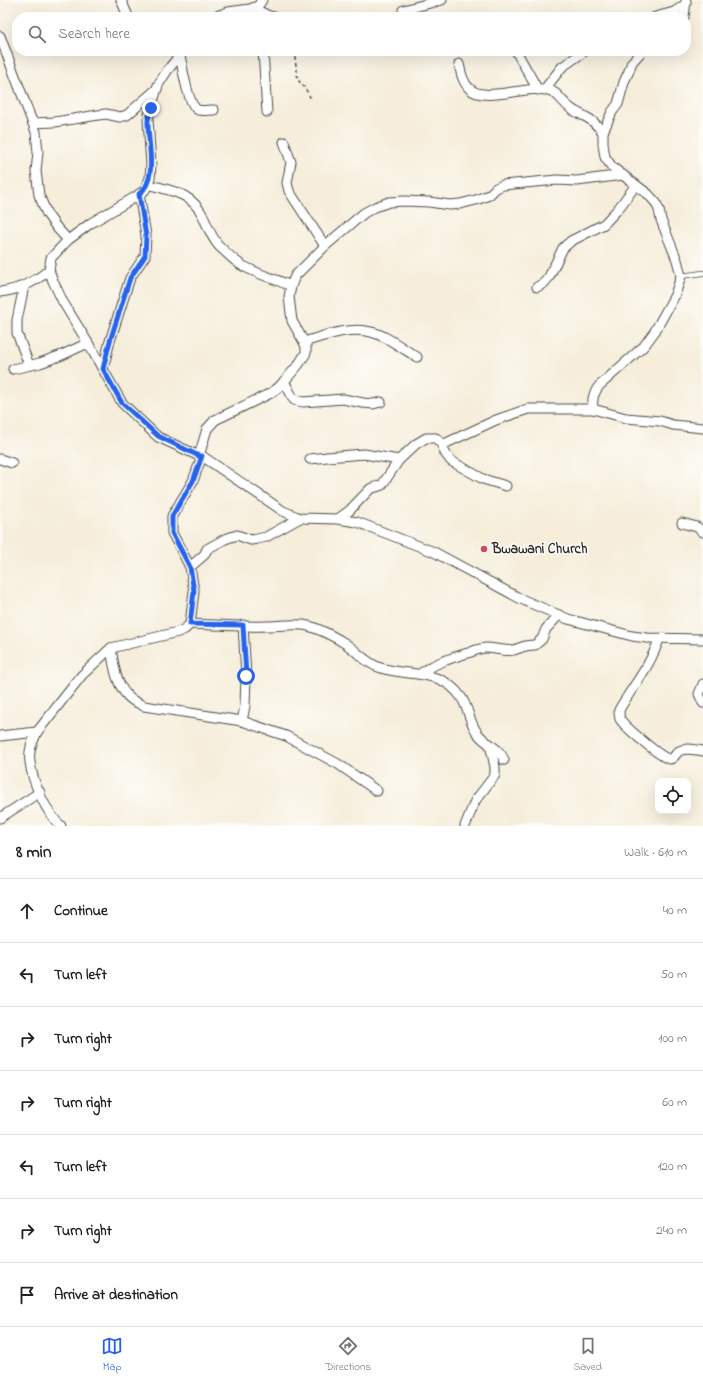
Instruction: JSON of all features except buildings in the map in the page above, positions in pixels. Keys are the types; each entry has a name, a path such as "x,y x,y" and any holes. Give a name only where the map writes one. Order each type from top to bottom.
{"street":[{"path":"121,0 126,12"},
{"path":"228,12 253,8 258,6 262,0"},
{"path":"403,10 442,0"},
{"path":"674,12 686,2"},
{"path":"685,12 686,2"},
{"path":"253,8 259,12"},
{"path":"0,36 36,132 38,152 36,171 40,195 47,214 68,240"},
{"path":"180,56 167,71 156,89 148,119 151,165 150,178 144,190 91,223 68,240 51,258 49,270 52,281 62,302 88,343 122,403 158,436 201,456 283,511 300,518 338,519 357,522 434,552 521,599 568,619 632,636 659,639 703,639"},
{"path":"183,56 193,106 198,110 214,110"},
{"path":"263,56 267,112"},
{"path":"519,56 541,90"},
{"path":"541,90 562,68 578,56"},
{"path":"593,409 592,401 594,393 599,386 644,346 655,331 675,295 680,276 677,260 660,220 659,210 656,203 648,194 612,167 605,157 603,132 612,112 618,104 624,82 632,62 637,56"},
{"path":"459,64 462,77 466,85 470,90 478,94 487,95 548,90 555,94 570,108 593,121 603,132"},
{"path":"33,123 55,122 106,114 124,117 156,89"},
{"path":"284,142 291,162 287,182 289,191 325,246"},
{"path":"57,824 34,781 30,762 30,751 37,732 82,675 111,648 178,632 185,629 190,624 194,591 190,567 172,533 172,516 193,481 201,456 207,429 215,420 271,393 279,387 299,364 306,353 304,342 292,321 288,296 295,276 325,246 364,213 375,206 389,202 404,201 450,205 476,200 489,195 496,188 502,185 557,180 577,181 623,175"},
{"path":"147,184 177,192 188,197 197,204 208,230 214,239 237,262 291,286"},
{"path":"537,287 544,283 549,277 564,248 571,241 604,224 618,209 636,185"},
{"path":"103,369 110,341 130,278 145,256 146,236 139,194"},
{"path":"0,292 24,286 40,278 49,270"},
{"path":"24,286 17,320 17,333 29,365"},
{"path":"304,342 342,332 371,332 386,338 417,357"},
{"path":"13,369 40,363 88,343"},
{"path":"284,381 294,400 303,402 343,399 363,403 381,402"},
{"path":"442,444 496,420 528,409 593,409 626,418 660,421 679,426 703,428"},
{"path":"338,519 344,516 357,504 370,488 382,485 399,460 416,444 426,438 436,438 442,444 445,453 451,460 483,479 506,486"},
{"path":"310,459 364,454 399,460"},
{"path":"0,459 12,462"},
{"path":"357,504 357,522"},
{"path":"190,567 204,555 207,549 225,539 237,535 251,540 257,540 266,537 300,518"},
{"path":"682,523 697,527 703,532"},
{"path":"420,674 427,668 452,657 476,650 486,648 514,650 525,645 535,645 542,639 546,629 558,615"},
{"path":"190,624 308,626 347,644 369,663 381,668 432,676 443,680 461,697 471,723 478,735 500,751 504,760"},
{"path":"242,721 245,706 246,676 243,625"},
{"path":"659,639 655,652 649,663 619,710 620,718 626,726 661,756 669,759 673,758 678,752 688,749 703,751"},
{"path":"111,648 117,680 131,699 144,706 242,721 286,736 338,764 377,791"},
{"path":"703,684 699,694 703,703"},
{"path":"0,736 37,732"},
{"path":"466,826 475,801 495,775 495,767 490,744"},
{"path":"0,818 40,792"}],"lane":[{"path":"680,276 703,273"}],"path":[{"path":"295,56 298,80 305,88 311,99"}],"place":[{"name":"Bwawani Church","path":"484,549"}],"route":[{"path":"151,108 148,119 151,165 150,178 144,190 139,194 146,236 145,256 130,278 110,341 103,369 122,403 158,436 199,456 202,456 193,481 172,516 172,533 190,567 194,591 190,624 243,625 246,676"}]}
